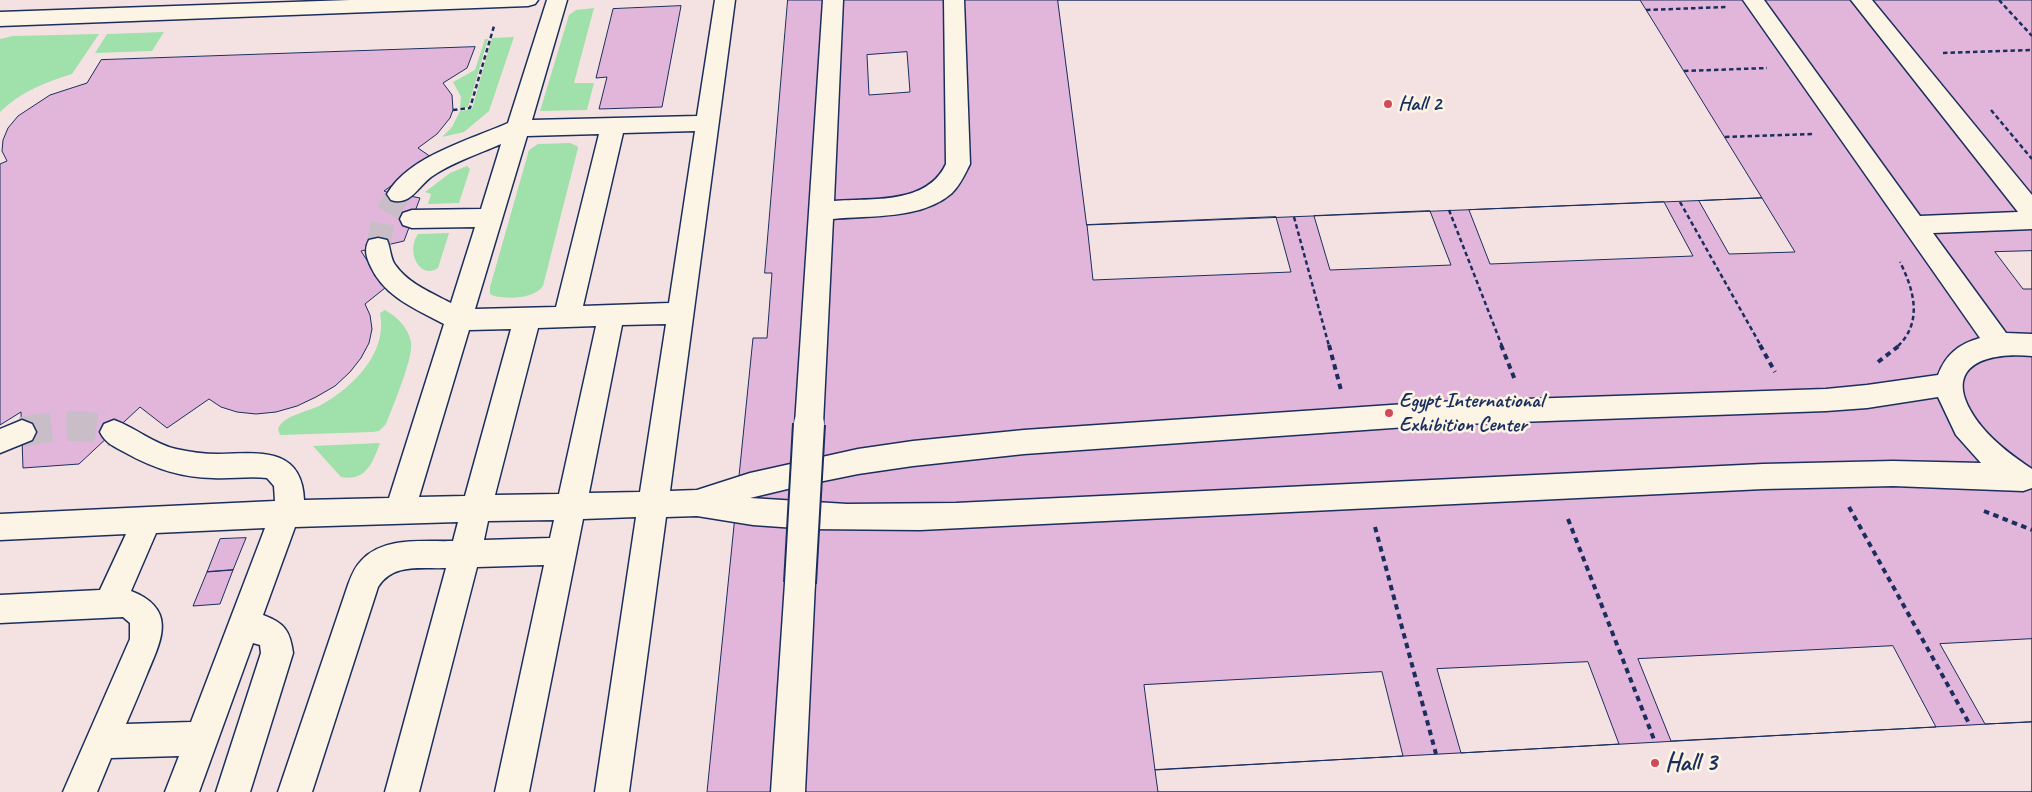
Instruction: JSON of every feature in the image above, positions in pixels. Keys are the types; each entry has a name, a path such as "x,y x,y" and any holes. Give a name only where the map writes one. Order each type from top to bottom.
{"lane":[{"path":"0,19 528,0"},
{"path":"400,511 557,0"},
{"path":"612,792 725,0"},
{"path":"788,792 834,0"},
{"path":"821,211 913,203 939,192 955,174 958,164 954,0"},
{"path":"1753,0 1998,343"},
{"path":"1861,0 2032,212"},
{"path":"399,194 416,177 437,162 518,128 707,122"},
{"path":"567,317 613,125"},
{"path":"412,219 491,218"},
{"path":"1914,225 2032,220"},
{"path":"378,247 380,260 386,272 395,282 406,291 459,320 680,312"},
{"path":"512,792 611,315"},
{"path":"402,792 527,318"},
{"path":"2027,481 2002,465 1969,432 1958,416 1952,399 1950,384 1953,371 1969,352 1982,346 1998,343 2032,345"},
{"path":"697,503 737,488 785,476 869,459 954,448 1402,415 1526,408 1864,397 1950,384"},
{"path":"114,432 161,458 209,466 260,464 271,467 281,472 287,480 290,489 290,500 182,792"},
{"path":"0,527 284,514 697,503 734,511 892,519 1201,505 1526,486 1840,473 1925,472 2027,481"},
{"path":"110,603 147,520"},
{"path":"295,792 367,575 375,566 386,559 397,556 562,551"},
{"path":"0,609 125,603 136,607 144,615 147,626 146,639 80,792"},
{"path":"233,792 277,653 277,642 272,634 264,629 243,627"},
{"path":"102,742 202,738"}],"path":[{"path":"1721,0 1731,15"},
{"path":"1999,0 2032,36"},
{"path":"453,110 470,108 501,1"},
{"path":"1646,10 1726,7"},
{"path":"1943,53 2032,50"},
{"path":"1684,71 1767,68 1762,60"},
{"path":"1807,126 1818,142"},
{"path":"1725,137 1813,134"},
{"path":"1680,202 1776,375 1766,375"},
{"path":"1449,210 1517,385"},
{"path":"1294,217 1342,393"},
{"path":"1872,364 1893,353 1905,341 1912,328 1915,296 1910,280 1895,255"},
{"path":"1846,502 1970,725"},
{"path":"1566,513 1655,742"},
{"path":"1378,541 1436,754"}],"green space":[{"path":"594,8 574,83 594,83 587,110 540,111 569,15 576,10"},
{"path":"164,32 152,51 95,53 107,34"},
{"path":"99,34 72,74 34,88 0,112 0,39 13,36"},
{"path":"514,37 489,111 464,132 442,137 452,127 460,111 472,109 492,38"},
{"path":"485,39 488,39 468,107 460,108 461,97 453,82 475,70"},
{"path":"570,143 578,148 543,286 534,293 521,297 500,297 490,294 490,287 529,150 538,144"},
{"path":"467,166 470,169 459,203 428,204 431,194 425,192 450,173"},
{"path":"449,233 438,268 432,271 421,268 414,256 413,249 414,241 418,234"},
{"path":"385,310 401,323 411,342 406,370 386,424 379,431 373,432 280,435 278,429 285,420 321,405 333,398 356,379 366,367 379,342 381,328 380,313"},
{"path":"380,443 367,469 357,476 350,478 341,477 313,446"}],"building":[{"name":"Egypt International Exhibition Center","path":"788,0 2032,0 2032,792 707,792 753,338 767,338 772,273 765,273"},
{"name":"Hall 2","path":"1058,0 1640,0 1762,198 1087,225"},
{"path":"681,6 662,107 599,109 607,77 596,78 613,9"},
{"path":"475,47 467,68 443,83 452,95 453,110 450,118 437,134 418,148 431,157 384,191 420,198 404,241 361,251 385,288 365,304 370,315 372,329 369,343 361,358 350,372 335,386 297,406 276,412 256,414 237,412 221,407 209,399 167,428 140,407 79,464 23,468 21,412 0,425 0,164 7,161 2,151 3,140 8,128 18,116 50,95 87,83 101,60"},
{"path":"907,52 910,92 869,95 867,55"},
{"path":"1762,198 1795,252 1729,254 1699,201"},
{"path":"1664,202 1693,256 1490,264 1469,210"},
{"path":"1430,211 1451,265 1330,270 1314,216"},
{"path":"1276,217 1291,272 1093,280 1087,225"},
{"path":"2032,251 2032,289 2023,289 1995,252"},
{"path":"246,538 233,570 207,572 220,539"},
{"path":"233,570 220,604 193,606 207,572"},
{"path":"2032,639 2032,722 1985,724 1940,644"},
{"path":"1893,646 1936,727 1671,741 1638,659"},
{"path":"1588,662 1619,744 1461,753 1437,669"},
{"path":"1382,672 1403,756 1155,770 1144,685"},
{"name":"Hall 3","path":"2032,722 2032,792 1158,792 1155,770"}],"tunnel":[{"path":"378,247 383,219 399,194"},
{"path":"22,432 68,426 91,427 114,432"}],"place":[{"name":"Hall 2","path":"1388,104"},
{"name":"Egypt International Exhibition Center","path":"1389,413"},
{"name":"Hall 3","path":"1655,763"}]}
